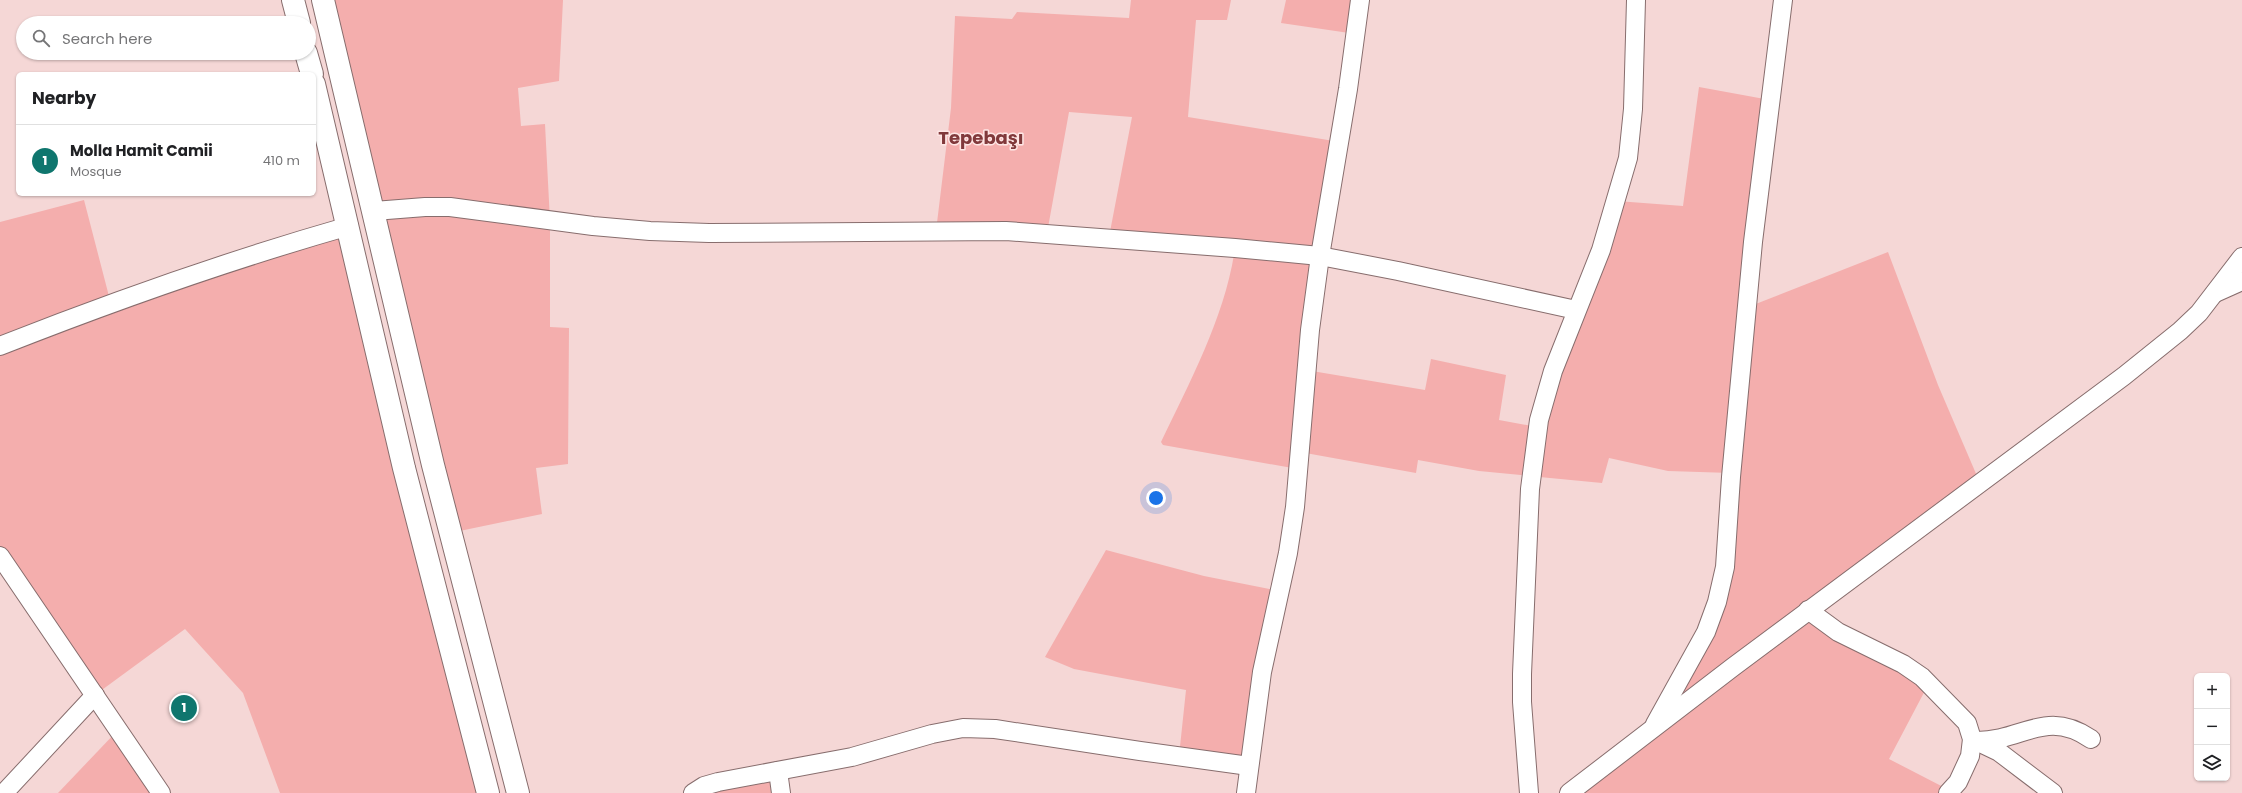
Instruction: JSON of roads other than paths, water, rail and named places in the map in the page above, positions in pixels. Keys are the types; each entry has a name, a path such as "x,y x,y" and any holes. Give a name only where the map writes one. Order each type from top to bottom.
{"main road":[{"path":"293,0 297,16"},
{"path":"323,0 433,465 518,793"},
{"path":"308,60 311,72"},
{"path":"316,92 349,226 404,468 488,793"}],"street":[{"path":"1246,793 1262,672 1288,553 1295,507 1306,371 1320,256 1348,89 1360,0"},
{"path":"1529,793 1522,702 1532,463 1543,400 1576,310 1601,250 1628,158 1633,109 1636,0"},
{"path":"1652,730 1706,632 1717,602 1724,567 1730,477 1753,242 1782,0"},
{"path":"374,212 425,207 450,208 593,226 709,234 959,231 1047,233 1320,256 1576,310"},
{"path":"0,346 177,280 274,248 349,226"},
{"path":"1569,793 1808,610 2124,376 2180,331 2199,313 2242,257"},
{"path":"2215,293 2242,281"},
{"path":"0,556 161,793"},
{"path":"1808,610 1838,632 1903,664 1922,677 1967,723 1974,740 1970,756 1958,782 1948,793"},
{"path":"4,793 95,695"},
{"path":"1974,740 2058,725 2077,729 2091,739"},
{"path":"693,793 704,786 718,782 852,757 949,730 975,727 1249,766"},
{"path":"1974,740 1999,752 2053,793"},
{"path":"778,771 781,793"}],"place":[{"name":"Molla Hamit Camii","path":"184,708"}],"district":[{"name":"Tepebaşı","path":"981,137"}]}
